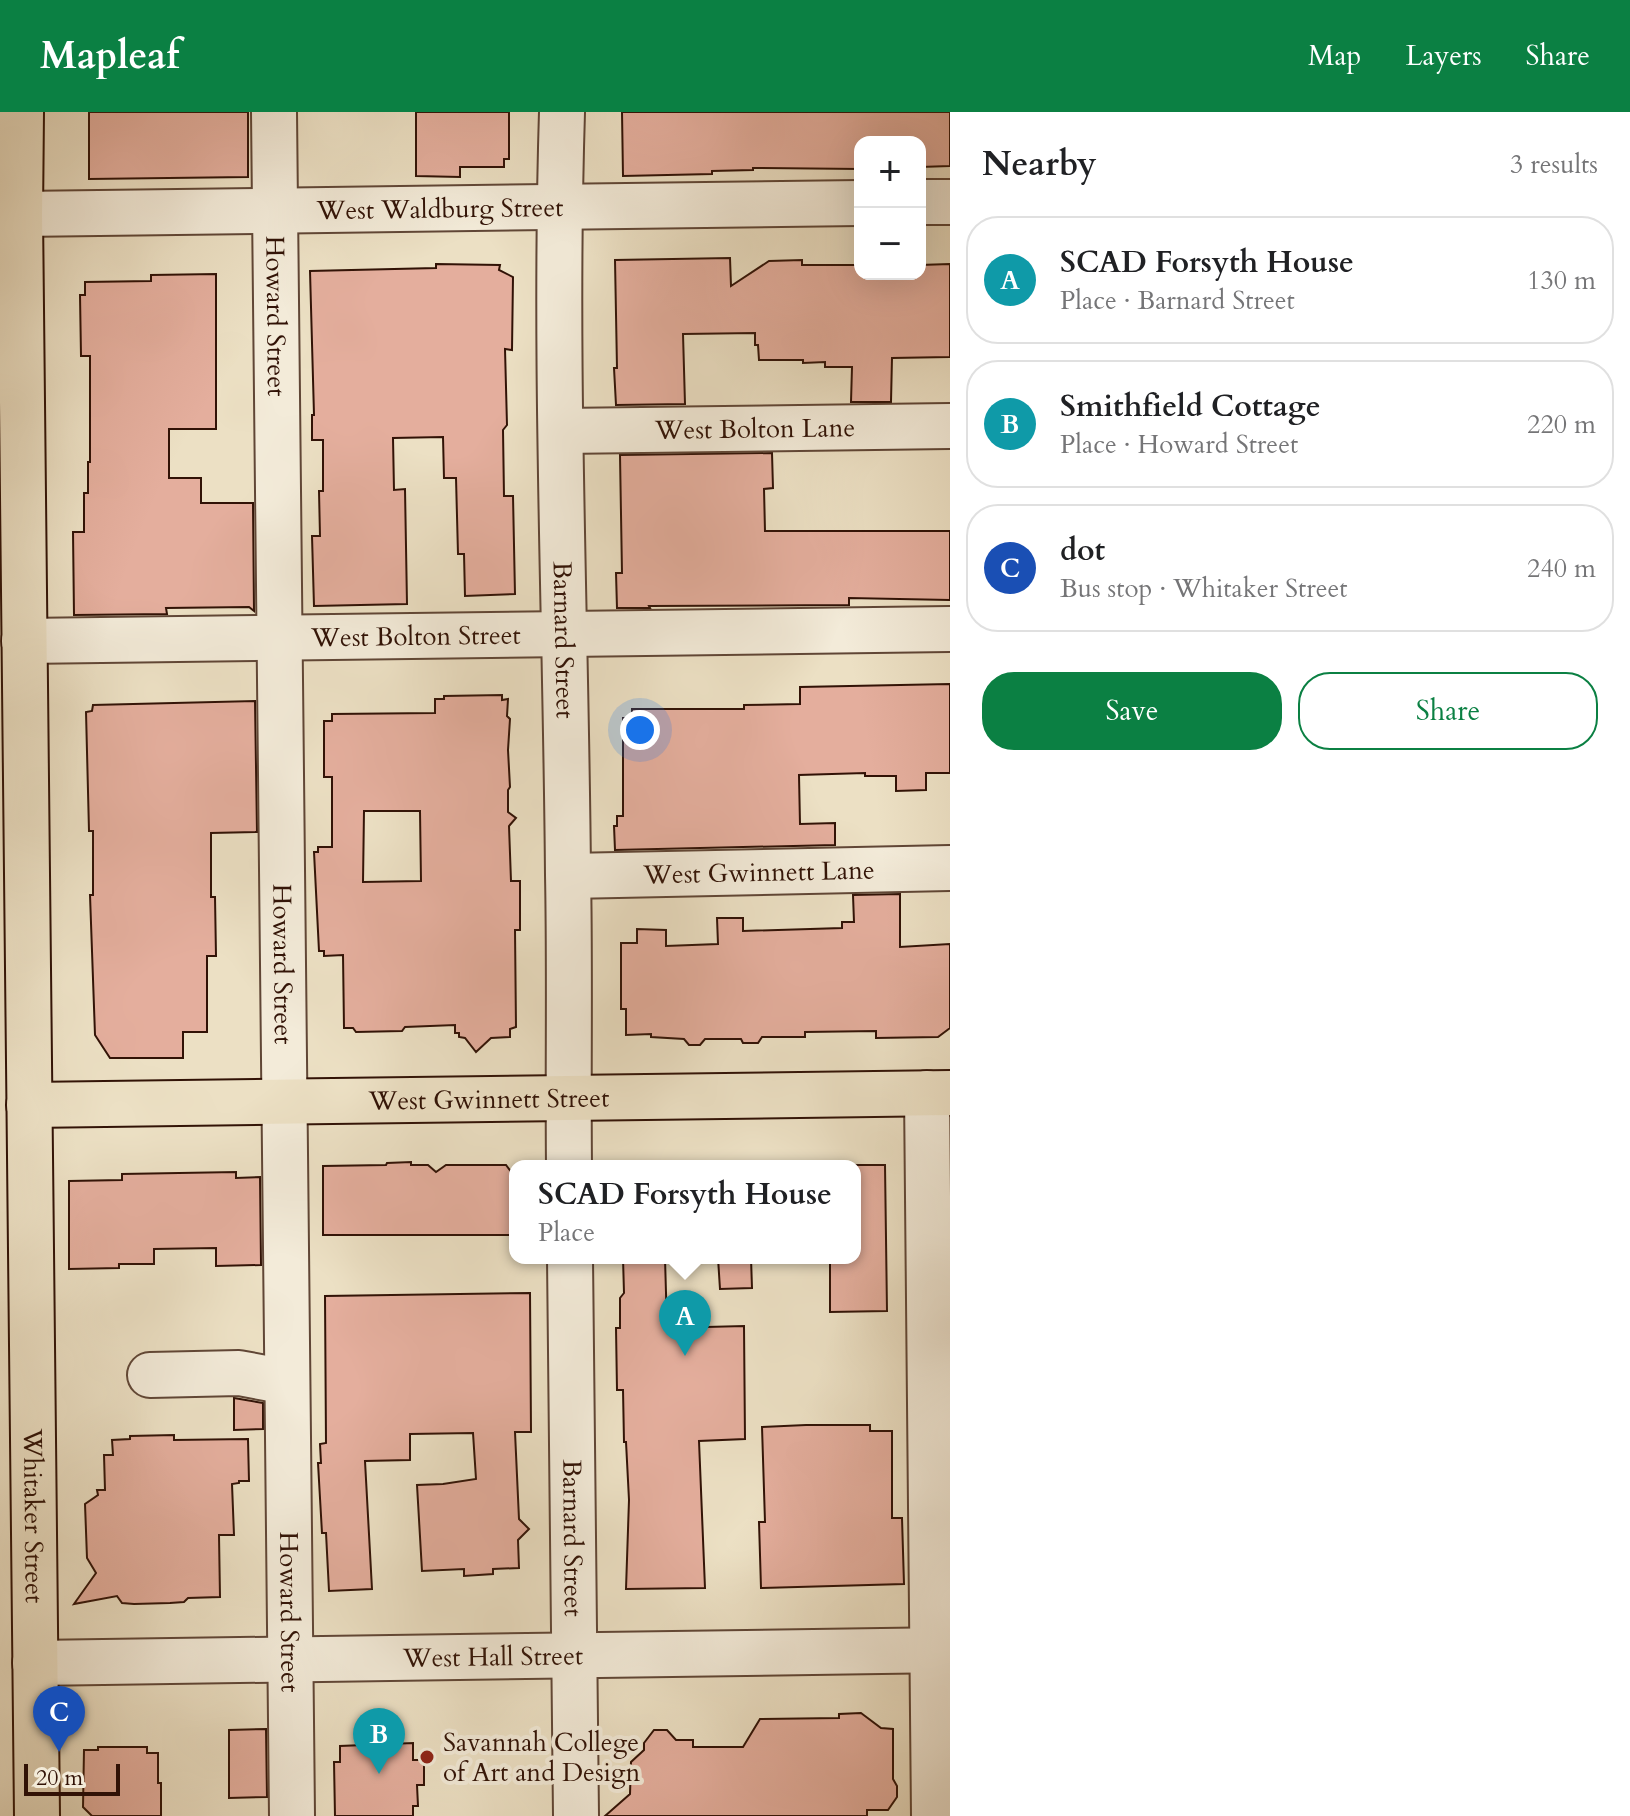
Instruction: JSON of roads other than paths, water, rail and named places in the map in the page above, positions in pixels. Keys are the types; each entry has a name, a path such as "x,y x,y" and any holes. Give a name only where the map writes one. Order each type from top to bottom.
{"main road":[{"name":"Whitaker Street","path":"21,112 37,1816"},
{"name":"West Gwinnett Street","path":"29,1105 938,1093"}],"street":[{"name":"Howard Street","path":"274,112 292,1816"},
{"name":"Barnard Street","path":"562,112 559,207 569,876 569,1160"},
{"path":"926,202 950,202"},
{"name":"West Waldburg Street","path":"20,214 854,203"},
{"name":"West Bolton Lane","path":"561,431 950,426"},
{"name":"West Bolton Street","path":"24,641 950,629"},
{"name":"West Gwinnett Lane","path":"569,876 950,868"},
{"path":"934,1816 941,1650 938,1093"},
{"name":"Barnard Street","path":"570,1264 576,1816"},
{"path":"150,1375 239,1373 287,1382"},
{"name":"West Hall Street","path":"35,1663 941,1650"}],"place":[{"name":"SCAD Forsyth House","path":"685,1356"},
{"name":"dot","path":"59,1752"},
{"name":"Savannah College of Art and Design","path":"427,1757"},
{"name":"Smithfield Cottage","path":"379,1774"}]}
